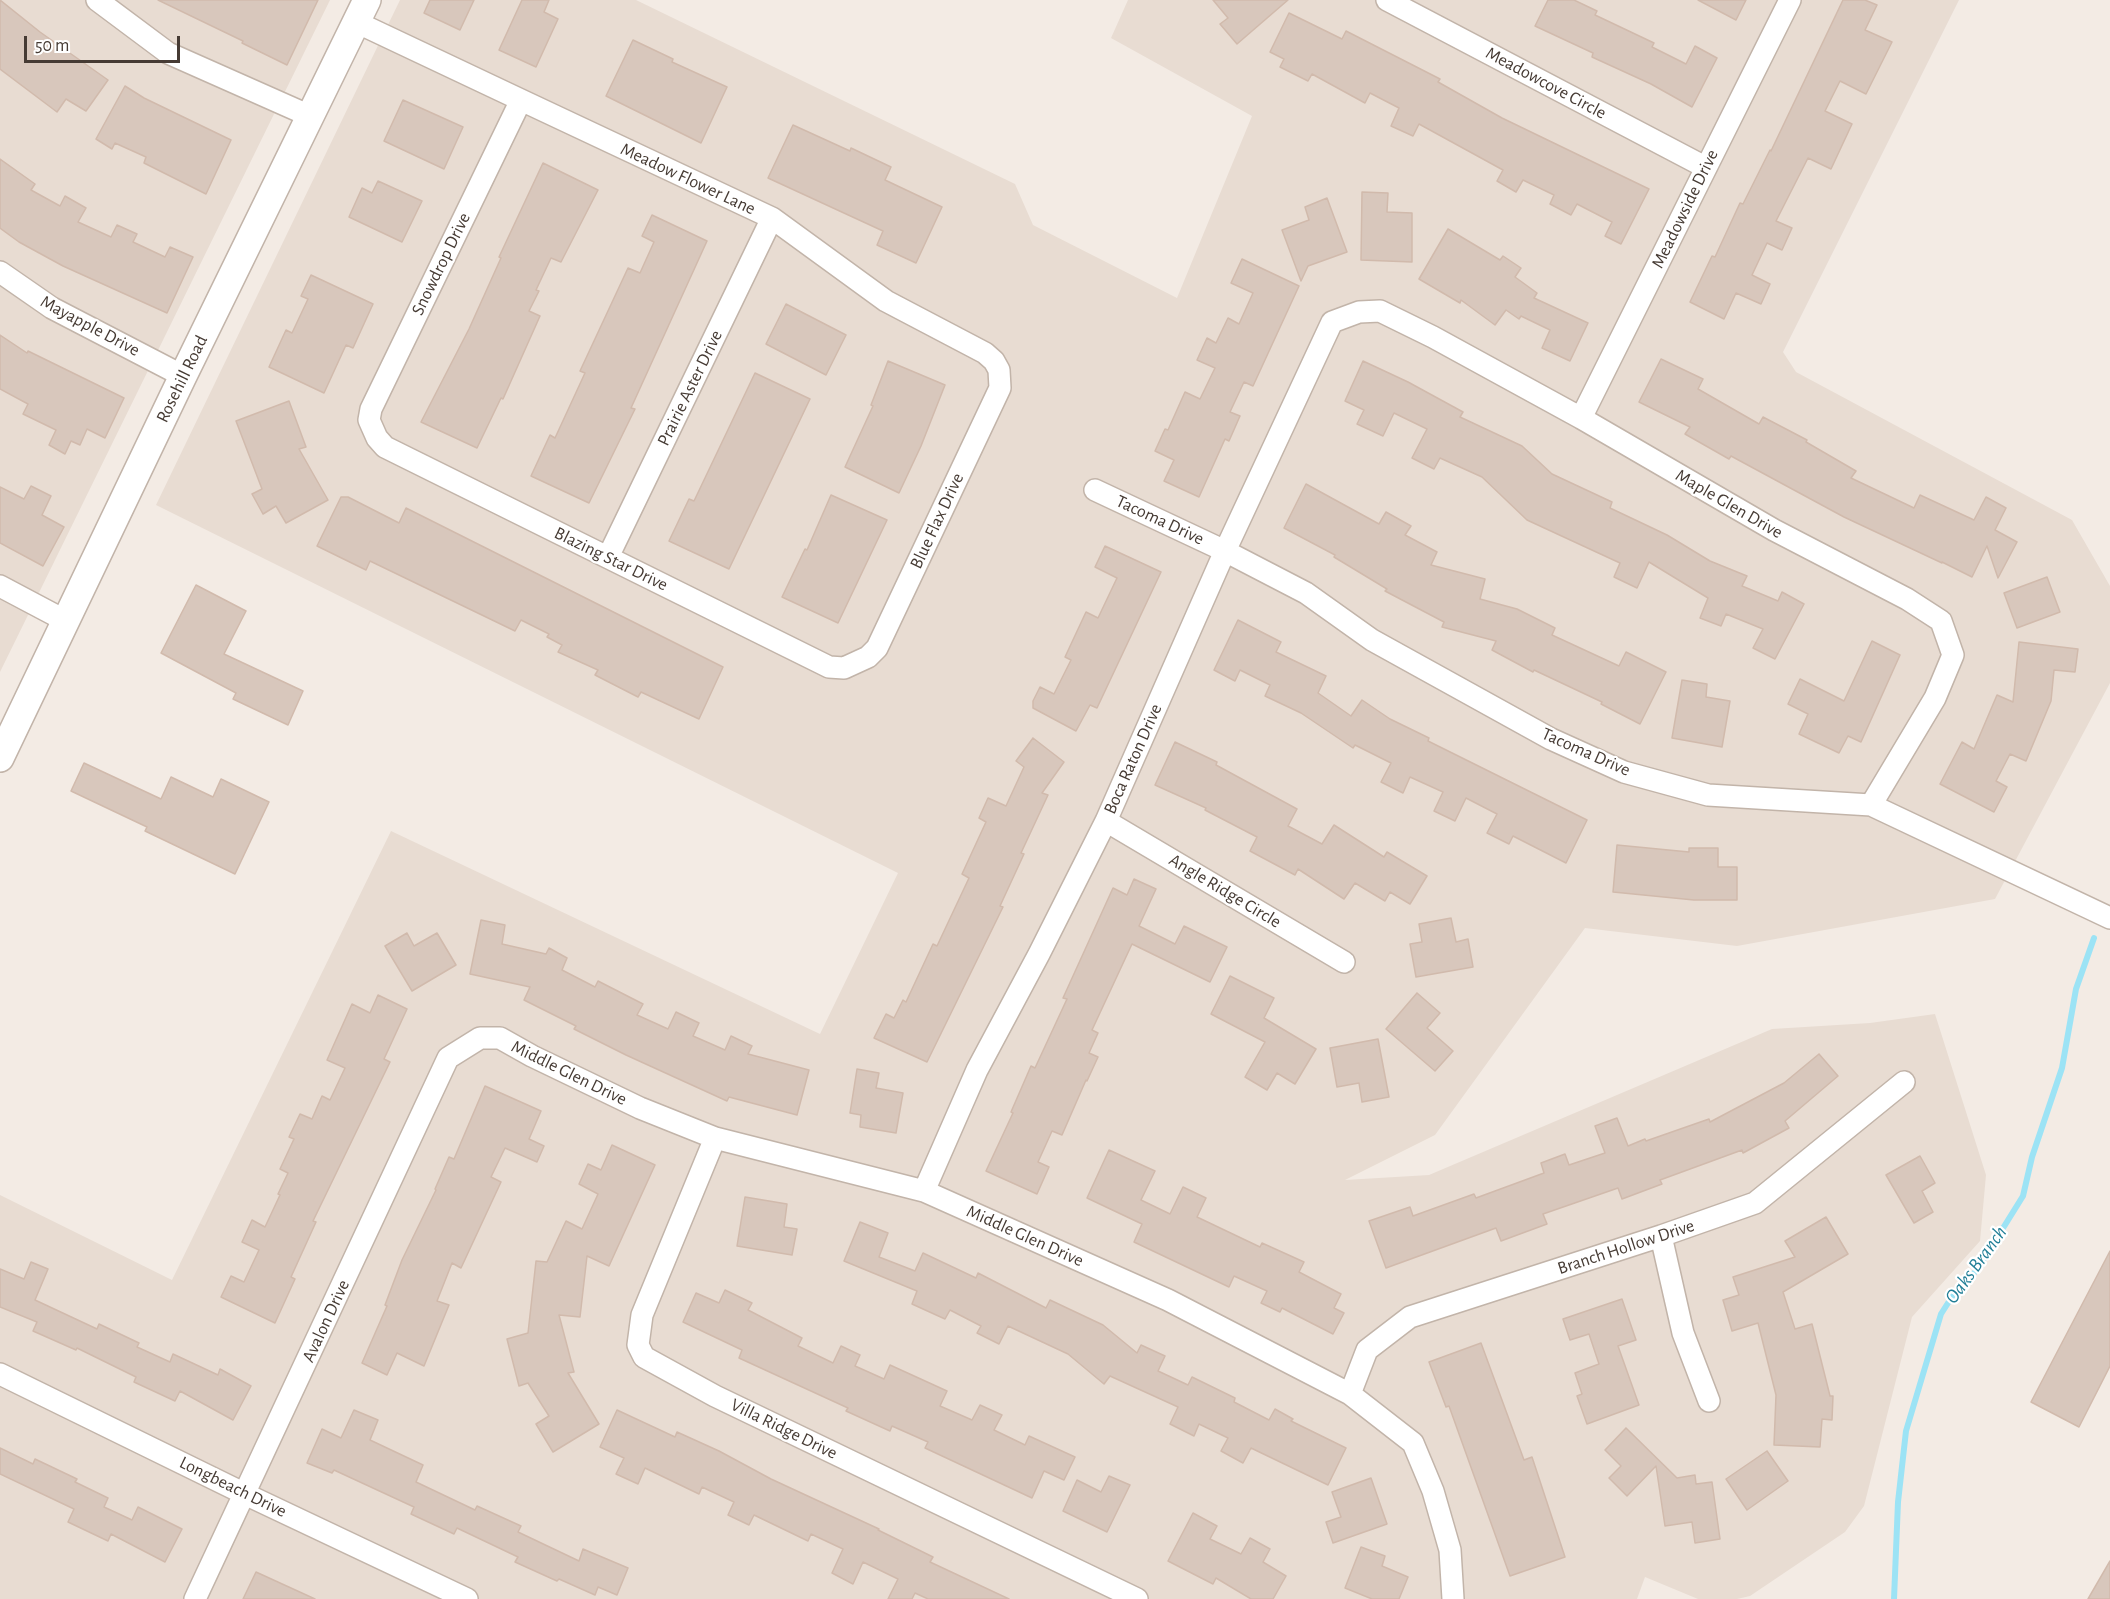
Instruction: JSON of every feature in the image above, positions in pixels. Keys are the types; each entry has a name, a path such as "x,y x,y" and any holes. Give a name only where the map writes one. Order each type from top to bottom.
{"street":[{"path":"97,0 168,53 310,116"},
{"name":"Meadowcove Circle","path":"1387,0 1705,167"},
{"name":"Meadowside Drive","path":"1581,418 1790,0"},
{"name":"Rosehill Road","path":"0,758 183,376 362,11"},
{"name":"Meadow Flower Lane","path":"362,11 521,100 771,218 886,301 985,353 994,361 999,370"},
{"name":"Snowdrop Drive","path":"373,430 369,420 371,409 521,100"},
{"name":"Prairie Aster Drive","path":"608,557 771,218"},
{"name":"Mayapple Drive","path":"0,272 52,308 183,376"},
{"name":"Maple Glen Drive","path":"1332,322 1359,312 1380,311 1434,337 1581,418 1774,531 1907,599 1941,621 1953,655 1935,698 1871,805"},
{"name":"Boca Raton Drive","path":"924,1191 977,1070 1039,954 1106,820 1225,551 1332,322"},
{"name":"Blue Flax Drive","path":"857,663 877,648 1000,388 999,370"},
{"name":"Blazing Star Drive","path":"373,430 386,447 829,667 844,668 857,663"},
{"name":"Tacoma Drive","path":"1095,490 1225,551 1306,593 1372,640 1551,739 1624,772 1708,795 1871,805 2110,918"},
{"path":"0,586 66,621"},
{"name":"Angle Ridge Circle","path":"1106,820 1344,962"},
{"name":"Middle Glen Drive","path":"463,1047 480,1038 500,1038 640,1108 715,1138 924,1191 1168,1300 1350,1394 1413,1443 1433,1491 1450,1550 1453,1599"},
{"name":"Avalon Drive","path":"195,1599 448,1058 463,1047"},
{"name":"Branch Hollow Drive","path":"1350,1394 1367,1350 1410,1317 1661,1236 1755,1203 1904,1082"},
{"name":"Villa Ridge Drive","path":"715,1138 642,1315 638,1345 644,1357 715,1396 1137,1599"},
{"path":"1661,1236 1683,1333 1709,1401"},
{"name":"Longbeach Drive","path":"0,1374 467,1599"}],"shaded area":[{"path":"0,0 330,0 0,672"},
{"path":"400,0 636,0 1015,184 1033,225 1177,298 1252,116 1111,38 1128,0 1959,0 1783,352 1796,372 2072,520 2110,586 2110,683 1995,899 1737,946 1585,928 1435,1135 1345,1180 1429,1175 1772,1029 1870,1023 1935,1014 1986,1175 1980,1241 1912,1317 1864,1506 1845,1532 1750,1596 1737,1599 1698,1599 1645,1577 1637,1599 0,1599 0,1195 172,1280 391,831 820,1034 898,873 156,505"}],"building":[{"path":"0,0 40,32 108,80 86,111 66,99 57,112 0,69"},
{"path":"158,0 318,0 287,65"},
{"path":"430,0 474,0 460,30 424,13"},
{"path":"522,0 549,0 544,12 558,19 536,67 499,50"},
{"path":"1213,0 1288,0 1237,44 1220,24 1228,18"},
{"path":"1548,0 1574,0 1597,11 1595,15 1654,43 1652,47 1686,64 1695,46 1717,58 1692,107 1651,84 1592,57 1593,53 1535,26"},
{"path":"1698,0 1746,0 1736,20"},
{"path":"1843,0 1865,0 1877,5 1865,30 1892,42 1866,94 1840,81 1825,111 1852,124 1831,169 1808,158 1776,221 1792,228 1782,250 1767,243 1752,275 1770,284 1761,304 1736,293 1724,319 1690,302 1712,256 1715,257 1740,203 1743,204 1771,151"},
{"path":"1289,13 1342,39 1346,31 1440,79 1438,82 1502,118 1649,189 1621,244 1605,236 1612,222 1577,204 1571,215 1550,204 1554,195 1523,180 1516,192 1497,181 1503,170 1419,124 1413,136 1391,126 1399,108 1370,93 1365,103 1312,74 1308,81 1280,67 1284,59 1270,52"},
{"path":"633,40 673,59 672,62 727,87 701,143 606,96"},
{"path":"125,86 144,98 231,140 206,194 144,163 146,157 115,143 112,149 96,139"},
{"path":"403,100 463,127 444,169 384,141"},
{"path":"793,125 891,167 885,180 942,207 916,263 877,245 883,231 768,178"},
{"path":"0,159 35,184 31,190 60,206 65,196 86,208 78,222 111,237 117,225 137,234 133,242 165,257 170,247 193,257 167,313 63,266 19,242 0,228"},
{"path":"543,163 598,190 561,262 551,258 529,311 540,316 503,399 501,398 477,448 421,422 469,329 501,258 499,257"},
{"path":"378,181 422,201 402,242 349,217 362,188 372,193"},
{"path":"1362,192 1388,193 1387,212 1412,213 1412,262 1361,260"},
{"path":"1327,198 1347,252 1308,266 1301,281 1282,230 1309,220 1305,207"},
{"path":"652,215 707,241 631,408 635,409 589,503 531,476 550,435 555,438 585,373 580,371 628,268 640,273 654,242 642,236"},
{"path":"1448,229 1500,260 1503,256 1521,268 1515,277 1537,293 1534,298 1588,323 1570,361 1542,348 1550,330 1521,316 1519,319 1506,310 1495,325 1461,300 1460,303 1419,279"},
{"path":"1242,259 1299,286 1253,386 1244,382 1230,412 1240,416 1229,441 1225,439 1199,497 1164,481 1174,460 1155,451 1165,429 1168,430 1185,392 1200,399 1215,368 1197,360 1207,338 1216,343 1228,318 1239,324 1253,293 1231,283"},
{"path":"311,275 373,304 353,348 346,345 324,393 269,367 286,330 292,333 308,299 301,296"},
{"path":"786,304 846,335 826,375 766,344"},
{"path":"0,335 27,353 28,351 124,398 105,438 87,429 80,445 71,441 65,454 49,445 56,430 23,414 28,404 0,389"},
{"path":"1661,359 1703,379 1698,389 1759,424 1763,417 1807,440 1806,442 1856,471 1851,478 1914,508 1920,495 1974,520 1986,497 2006,508 1995,530 2017,542 1998,578 1987,546 1972,577 1844,517 1731,456 1729,459 1685,434 1690,427 1639,402"},
{"path":"888,361 945,385 921,446 899,493 845,467 873,406 871,405"},
{"path":"1363,361 1463,412 1460,417 1522,446 1552,474 1612,502 1610,508 1667,535 1710,561 1747,576 1742,586 1778,601 1782,592 1804,604 1775,659 1753,648 1763,629 1726,614 1721,626 1700,618 1708,598 1649,562 1637,588 1614,577 1620,563 1527,520 1482,477 1440,458 1434,469 1412,458 1427,429 1394,413 1383,436 1357,424 1364,410 1345,401"},
{"path":"755,373 810,399 729,569 669,541 689,499 694,501"},
{"path":"289,401 306,447 299,449 328,500 286,523 276,506 263,514 252,494 262,489 236,421"},
{"path":"1306,484 1379,524 1386,512 1411,526 1405,535 1437,552 1431,565 1485,579 1480,599 1517,609 1555,628 1552,635 1619,666 1626,652 1666,672 1640,724 1601,704 1602,702 1534,670 1533,672 1492,650 1496,641 1442,627 1444,622 1385,591 1387,589 1334,557 1335,555 1284,528"},
{"path":"31,486 51,496 42,515 64,527 43,566 0,543 0,487 24,499"},
{"path":"831,495 887,520 838,623 782,597 805,549 807,550"},
{"path":"341,497 348,497 399,523 406,508 723,667 699,719 641,692 638,697 595,675 598,670 558,652 562,645 547,637 549,634 521,620 515,631 370,561 366,570 317,546"},
{"path":"1105,546 1161,572 1097,708 1090,705 1076,731 1033,708 1033,701 1040,687 1054,694 1071,660 1065,657 1086,612 1098,618 1117,578 1095,567"},
{"path":"2047,577 2060,612 2017,628 2004,593"},
{"path":"196,585 246,611 224,654 303,691 288,725 233,699 236,693 161,653"},
{"path":"1238,620 1281,642 1276,652 1326,676 1318,693 1351,716 1362,700 1390,719 1429,738 1428,741 1587,820 1566,863 1513,836 1509,844 1487,833 1497,814 1466,798 1455,821 1434,811 1443,792 1410,777 1403,793 1381,782 1391,763 1355,745 1353,748 1301,713 1265,696 1270,685 1240,670 1235,681 1214,670"},
{"path":"1872,641 1900,655 1861,742 1848,736 1839,753 1799,734 1808,714 1788,704 1800,679 1844,701"},
{"path":"2019,642 2078,649 2075,672 2054,670 2051,701 2026,761 2010,754 1996,781 2007,787 1994,812 1940,784 1962,742 1974,749 1997,695 2013,702"},
{"path":"1682,680 1707,684 1706,697 1730,701 1722,747 1672,738"},
{"path":"1033,738 1064,762 1042,793 1048,795 1021,853 1024,854 1000,906 1003,907 927,1062 874,1038 886,1014 894,1018 903,1000 906,1002 933,944 937,946 969,878 962,874 986,822 979,818 988,798 1006,806 1024,767 1016,761"},
{"path":"1175,742 1217,762 1216,765 1297,809 1288,826 1322,844 1334,825 1384,857 1387,852 1427,876 1410,904 1390,892 1385,901 1355,883 1344,899 1298,869 1295,875 1250,851 1257,837 1205,810 1206,808 1155,785"},
{"path":"84,763 161,799 171,777 213,797 221,779 269,802 235,874 145,831 147,827 71,791"},
{"path":"1617,845 1689,852 1689,848 1718,848 1718,867 1737,867 1737,900 1694,900 1613,892"},
{"path":"1134,879 1156,889 1139,926 1175,944 1184,926 1227,947 1210,982 1132,944 1092,1030 1098,1033 1089,1053 1098,1057 1062,1135 1052,1131 1038,1162 1049,1167 1037,1194 986,1171 1013,1113 1011,1112 1031,1066 1035,1068 1067,999 1063,998 1113,888 1127,895"},
{"path":"1451,918 1456,942 1468,939 1473,967 1416,977 1410,944 1422,942 1419,924"},
{"path":"481,920 505,925 502,944 546,954 549,948 567,958 562,970 595,987 598,981 643,1004 637,1015 668,1029 676,1012 699,1023 693,1036 725,1050 731,1036 752,1046 748,1054 809,1070 797,1115 729,1097 727,1101 574,1029 576,1026 524,1000 530,987 470,974"},
{"path":"407,933 414,946 437,933 456,965 412,991 385,946"},
{"path":"1230,976 1274,998 1264,1018 1316,1049 1295,1084 1277,1073 1267,1090 1245,1077 1265,1042 1211,1014"},
{"path":"1417,993 1440,1013 1427,1028 1453,1051 1435,1071 1386,1029"},
{"path":"378,995 407,1009 384,1059 390,1062 313,1221 316,1222 291,1277 295,1279 275,1323 221,1297 231,1276 244,1282 259,1250 242,1242 252,1220 265,1227 280,1195 278,1194 288,1173 280,1169 294,1139 289,1137 300,1114 312,1119 322,1096 330,1100 345,1068 327,1060 352,1004 370,1013"},
{"path":"1378,1039 1389,1097 1362,1102 1359,1083 1337,1087 1330,1048"},
{"path":"1819,1054 1838,1076 1785,1121 1789,1128 1743,1153 1742,1150 1660,1180 1662,1184 1622,1199 1618,1188 1543,1214 1547,1224 1501,1241 1496,1228 1386,1268 1369,1221 1410,1207 1413,1216 1474,1194 1476,1198 1544,1173 1541,1163 1565,1154 1569,1165 1605,1153 1595,1126 1617,1118 1628,1146 1709,1119 1710,1122 1784,1083"},
{"path":"857,1069 879,1073 876,1088 903,1093 896,1133 860,1127 861,1115 850,1113"},
{"path":"485,1086 541,1111 529,1139 544,1146 537,1162 505,1148 491,1177 501,1182 461,1268 452,1263 437,1301 449,1305 424,1366 397,1353 387,1375 362,1363 387,1306 385,1305 402,1260 436,1190 449,1157 454,1159"},
{"path":"612,1145 655,1165 609,1266 587,1256 580,1317 559,1315 574,1372 568,1373 599,1424 553,1452 536,1424 549,1416 528,1383 519,1386 507,1339 528,1333 536,1261 547,1262 566,1221 582,1229 598,1194 579,1184 588,1164 601,1170"},
{"path":"1109,1150 1155,1171 1141,1200 1170,1214 1183,1187 1206,1198 1197,1217 1260,1247 1262,1243 1304,1262 1299,1272 1341,1294 1334,1308 1344,1313 1333,1334 1282,1308 1280,1312 1261,1303 1267,1291 1234,1276 1229,1287 1134,1242 1142,1224 1087,1198"},
{"path":"1920,1156 1935,1183 1922,1191 1933,1212 1914,1223 1886,1175"},
{"path":"745,1197 787,1204 784,1227 797,1229 792,1255 737,1246"},
{"path":"1826,1217 1848,1254 1783,1292 1795,1329 1812,1324 1830,1396 1833,1396 1832,1420 1822,1419 1820,1447 1774,1445 1776,1395 1758,1323 1732,1331 1723,1300 1739,1295 1733,1277 1795,1257 1785,1241"},
{"path":"860,1222 888,1233 879,1257 915,1271 923,1253 976,1278 978,1273 1046,1308 1050,1300 1103,1325 1137,1353 1141,1345 1165,1356 1158,1371 1188,1385 1192,1377 1235,1398 1234,1402 1269,1420 1275,1409 1293,1419 1291,1421 1346,1448 1328,1485 1251,1448 1243,1463 1221,1451 1228,1438 1199,1424 1194,1436 1170,1424 1178,1407 1110,1376 1104,1384 1068,1354 1008,1326 999,1344 977,1333 981,1326 950,1310 945,1319 912,1304 917,1291 844,1261"},
{"path":"2110,1251 2110,1366 2079,1427 2031,1402"},
{"path":"31,1262 48,1269 35,1300 97,1329 99,1324 139,1343 137,1347 170,1362 173,1354 218,1375 220,1369 251,1386 233,1420 180,1391 175,1401 134,1382 136,1377 77,1348 76,1350 33,1331 37,1322 0,1307 0,1269 24,1279"},
{"path":"725,1290 752,1303 748,1310 802,1338 798,1346 833,1363 841,1346 860,1355 855,1366 884,1379 890,1365 947,1391 940,1406 972,1420 980,1405 1002,1415 994,1430 1025,1445 1029,1436 1075,1457 1064,1480 1044,1471 1032,1498 925,1448 928,1442 892,1426 890,1431 846,1411 848,1408 739,1358 742,1350 683,1322 696,1293 719,1303"},
{"path":"1622,1299 1636,1340 1618,1346 1639,1405 1587,1424 1577,1396 1582,1394 1575,1373 1599,1364 1589,1334 1570,1340 1563,1319"},
{"path":"1481,1343 1524,1460 1532,1457 1565,1557 1510,1576 1449,1406 1446,1407 1429,1362"},
{"path":"354,1410 378,1420 370,1440 423,1465 416,1482 475,1510 477,1506 521,1526 518,1532 579,1561 583,1549 628,1568 617,1595 598,1587 595,1595 559,1579 557,1581 515,1562 518,1557 457,1528 454,1534 411,1514 414,1507 334,1470 332,1473 307,1463 322,1429 341,1438"},
{"path":"617,1410 675,1437 677,1432 719,1451 771,1479 879,1529 933,1557 930,1562 1009,1599 928,1599 915,1593 912,1599 888,1599 898,1579 863,1562 853,1584 832,1573 843,1549 811,1534 808,1541 754,1515 749,1525 728,1515 734,1502 702,1487 699,1494 645,1468 638,1484 616,1474 624,1458 600,1447"},
{"path":"1626,1428 1677,1478 1695,1475 1696,1484 1712,1482 1720,1539 1695,1543 1692,1522 1665,1526 1656,1466 1627,1496 1609,1478 1621,1466 1605,1450"},
{"path":"0,1448 33,1464 35,1459 77,1479 75,1482 108,1498 104,1507 132,1520 138,1507 182,1529 165,1562 111,1534 108,1541 68,1522 74,1509 0,1474"},
{"path":"1767,1451 1788,1481 1747,1510 1726,1479"},
{"path":"1109,1476 1130,1485 1107,1532 1063,1511 1077,1480 1101,1492"},
{"path":"1371,1478 1387,1524 1333,1543 1326,1522 1341,1517 1332,1492"},
{"path":"1193,1513 1217,1526 1210,1539 1241,1554 1250,1538 1270,1549 1263,1562 1286,1576 1273,1599 1251,1599 1216,1578 1213,1584 1168,1561"},
{"path":"1361,1547 1385,1556 1382,1566 1408,1577 1399,1599 1372,1599 1345,1588"},
{"path":"2110,1561 2110,1599 2088,1599"},
{"path":"256,1572 315,1599 243,1599"}],"waterway":[{"name":"Oaks Branch","path":"1894,1599 1898,1502 1906,1431 1941,1314 1955,1292 1977,1270 2023,1196 2032,1157 2062,1068 2076,989 2094,938"}]}
